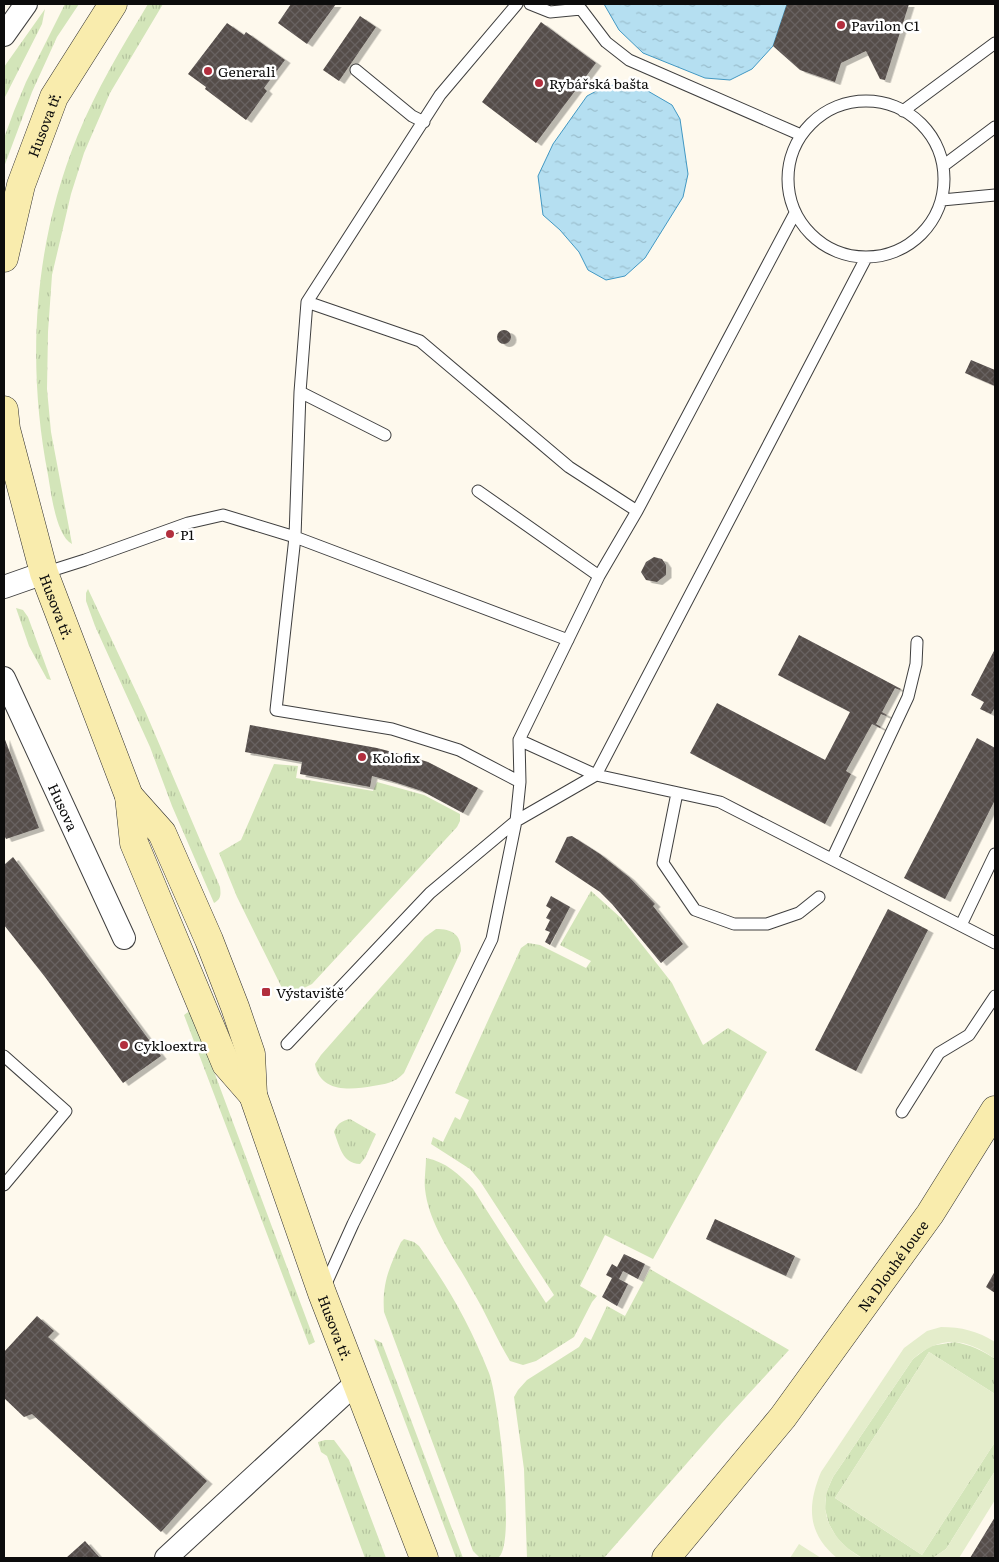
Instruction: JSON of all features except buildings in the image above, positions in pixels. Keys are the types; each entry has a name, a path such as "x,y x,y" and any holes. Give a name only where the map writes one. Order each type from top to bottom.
{"street":[{"path":"4,35 26,4"},
{"name":"Husova tř.","path":"4,258 20,184 54,97 113,4"},
{"name":"Husova tř.","path":"4,410 6,429 44,573 128,796 134,843 226,1064 253,1095 322,1293 424,1558"},
{"path":"4,587 44,573"},
{"name":"Husova","path":"4,678 124,938"},
{"name":"Na Dlouhé louce","path":"666,1558 783,1417 930,1214 995,1110"},
{"path":"166,1558 357,1382"}],"lane":[{"path":"517,4 440,95 307,302 300,392 295,537 276,710 392,729 459,750 520,782"},
{"path":"530,4 550,12 580,7 606,42 630,60 801,135"},
{"path":"903,110 995,42"},
{"path":"356,70 412,116 424,122"},
{"path":"858,101 881,102 903,110 922,125 936,144 943,166 942,200 931,223 913,242 891,254 866,258 844,255 824,246 807,231 795,213 788,187 790,160 801,135 816,118 836,107 858,101"},
{"path":"943,166 995,127"},
{"path":"942,200 995,198"},
{"path":"322,1293 353,1224 492,939 516,821 520,782 519,740 599,576 637,511 795,213"},
{"path":"287,1044 430,893 516,821 596,775 866,258"},
{"path":"307,302 420,341 570,467 637,511"},
{"path":"300,392 385,435"},
{"path":"478,491 599,576"},
{"path":"44,573 188,523 223,515 295,537 568,640"},
{"path":"832,860 908,697 916,664 917,642"},
{"path":"519,740 596,775 720,802 995,943"},
{"path":"677,793 663,863 696,910 734,924 767,924 799,913 819,897"},
{"path":"961,925 995,854"},
{"path":"902,1112 940,1053 969,1035 995,996"},
{"path":"4,1056 66,1111 4,1185"}],"green space":[{"path":"65,4 79,4 57,37 32,92 4,167 4,138 14,111 26,82"},
{"path":"148,4 163,4 110,93 84,153 71,194 52,275 47,389 51,432 72,544 62,532 55,513 41,432 36,346 38,303 43,261 51,219 77,137 101,86"},
{"path":"45,9 42,24 4,99 4,67"},
{"path":"88,589 146,713 220,887 220,896 214,903 172,806 150,747 95,626 86,601"},
{"path":"16,608 23,610 28,617 51,680 47,679 29,646"},
{"path":"274,764 298,766 296,778 373,791 377,782 424,795 460,814 460,821 457,827 312,984 294,993 282,988 237,897 219,853 241,840"},
{"path":"591,891 621,918 672,983 703,1045 728,1028 767,1052 653,1259 605,1235 580,1286 597,1296 574,1337 536,1361 523,1365 510,1361 437,1229 427,1203 425,1189 426,1158 440,1162 452,1169 473,1189 546,1303 554,1295 480,1181 470,1169 431,1144 433,1137 443,1142 455,1117 460,1120 469,1100 455,1093 521,948 528,943 540,945 586,968 591,961 560,945"},
{"path":"436,929 451,931 459,940 461,951 404,1073 390,1083 355,1088 330,1085 318,1073 315,1064 321,1055 425,937"},
{"path":"191,1010 315,1342 309,1345 184,1015"},
{"path":"350,1119 376,1134 365,1158 360,1164 349,1161 345,1157 334,1132 340,1123"},
{"path":"404,1239 414,1242 419,1246 440,1277 458,1307 489,1373 501,1437 506,1498 504,1546 497,1558 480,1558 473,1551 384,1312 384,1292 387,1276"},
{"path":"650,1269 789,1350 722,1423 604,1558 527,1558 524,1469 514,1397 527,1380 579,1347 585,1337 591,1340 607,1306 625,1316"},
{"path":"941,1327 969,1330 989,1338 995,1342 995,1359 974,1347 954,1342 934,1346 923,1351 913,1359 833,1477 828,1488 825,1503 828,1522 839,1539 862,1558 837,1558 827,1549 815,1529 812,1508 813,1496 821,1472 904,1348 927,1331"},
{"path":"374,1339 382,1343 463,1558 456,1558"},
{"path":"955,1342 976,1348 995,1359 995,1394 929,1352 835,1498 922,1555 995,1442 995,1471 946,1549 933,1558 862,1558 847,1548 837,1538 829,1524 825,1509 826,1493 833,1477 913,1359 930,1346"},
{"path":"929,1352 995,1394 995,1442 922,1555 835,1498"},
{"path":"334,1440 349,1460 386,1558 365,1558 327,1456 321,1452 318,1442"},
{"path":"995,1471 995,1500 959,1558 933,1558 946,1549"},
{"path":"799,1544 821,1558 790,1558"}],"water":[{"path":"604,4 787,4 773,46 752,69 730,80 705,78 643,53 619,30"},
{"path":"634,83 672,105 680,119 688,174 683,197 645,258 625,276 606,280 588,270 579,252 560,230 543,215 538,176 553,144 587,96 606,86"}],"place":[{"name":"Pavilon C1","path":"841,25"},
{"name":"Generali","path":"208,71"},
{"name":"Rybářská bašta","path":"539,83"},
{"name":"P1","path":"170,534"},
{"name":"Kolofix","path":"362,757"},
{"name":"Výstaviště","path":"266,992"},
{"name":"Cykloextra","path":"124,1045"}]}
